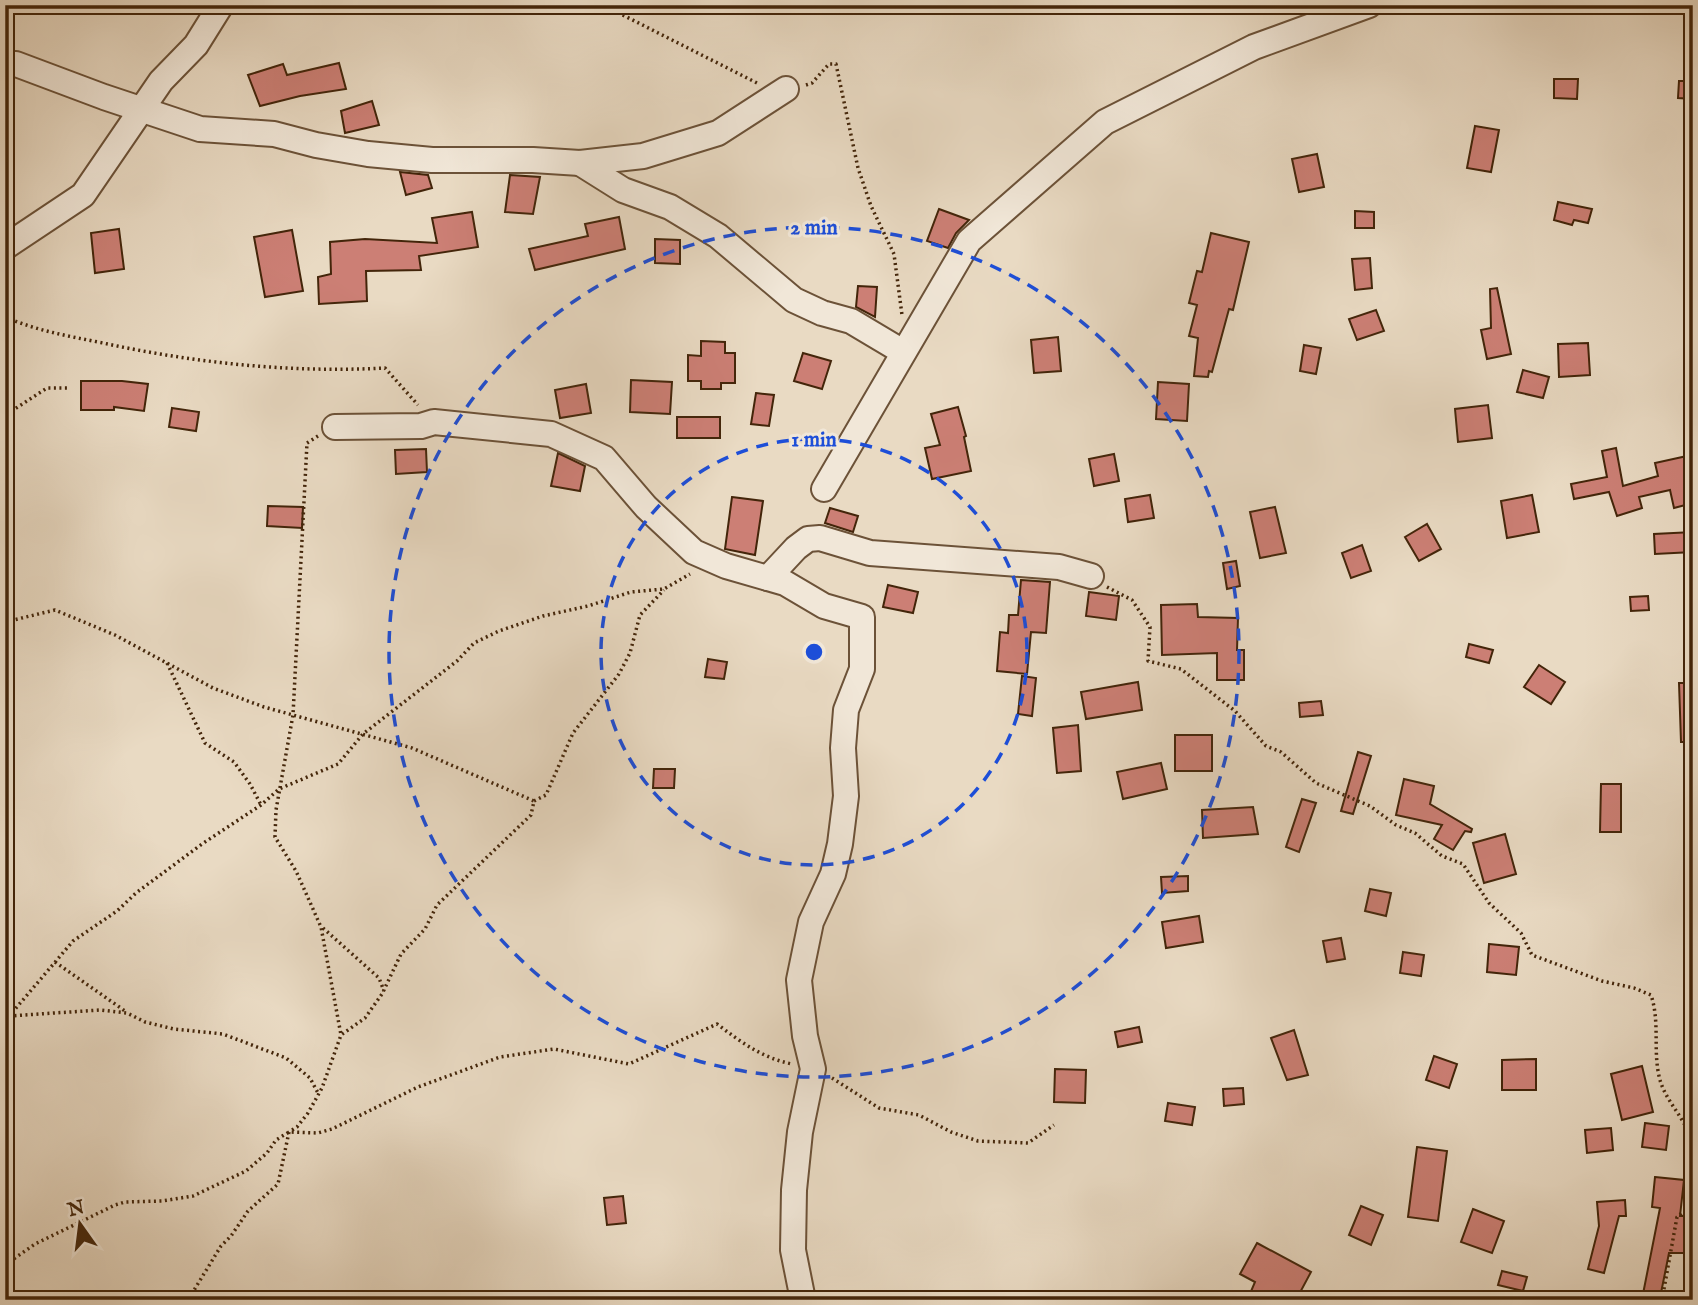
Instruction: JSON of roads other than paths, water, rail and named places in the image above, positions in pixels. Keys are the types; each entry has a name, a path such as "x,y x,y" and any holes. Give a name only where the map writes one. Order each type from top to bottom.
{"street":[{"path":"5,247 83,195 161,81 196,45 221,5"},
{"path":"824,489 969,241 1105,122 1254,47 1369,5"},
{"path":"5,65 16,64 200,129 274,134 368,154 432,160 580,163 643,156 718,133 786,89"},
{"path":"580,163 623,190 670,207 718,236 794,300 822,313 851,321 898,349"},
{"path":"335,427 421,426 434,422 551,434 604,458 646,508 694,552 785,583 824,606 862,617 862,669 846,710 843,748 846,796 841,844 833,874 811,922 799,980 805,1036 813,1069 800,1132 794,1190 793,1250 803,1300"},
{"path":"768,578 796,548 808,540 820,538 870,554 1059,567 1091,576"}]}
